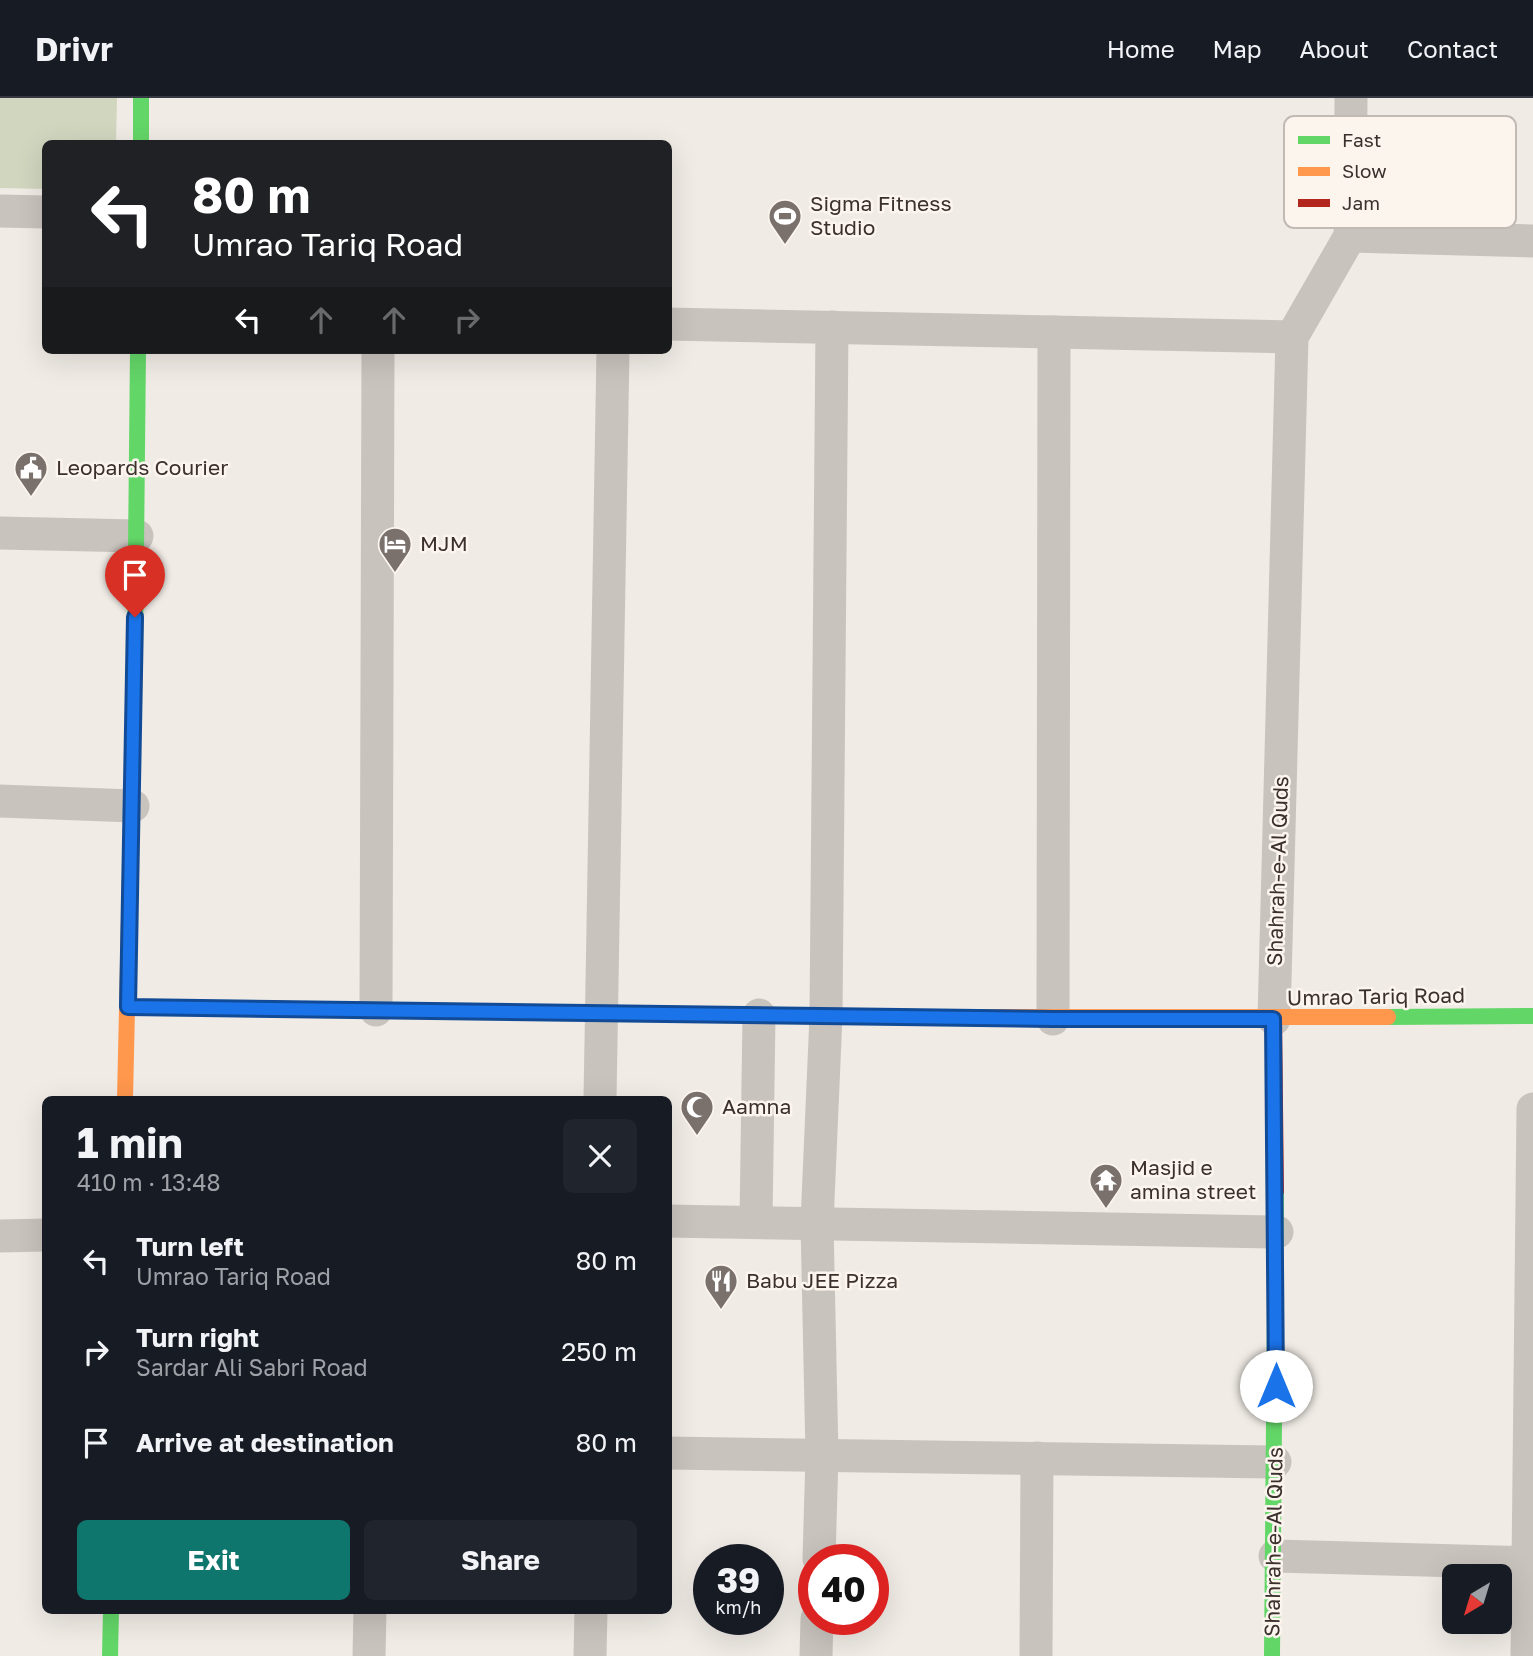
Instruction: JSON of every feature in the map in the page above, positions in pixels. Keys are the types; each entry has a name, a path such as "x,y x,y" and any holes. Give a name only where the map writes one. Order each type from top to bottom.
{"street":[{"path":"141,98 141,140"},
{"path":"1352,98 1352,116"},
{"path":"0,211 42,212"},
{"path":"672,324 1292,337 1350,236 1350,228"},
{"path":"1350,236 1533,241"},
{"path":"819,1544 822,1455 817,1223 826,1016 832,327"},
{"path":"1053,1019 1054,332"},
{"name":"Shahrah-e-Al Quds","path":"1272,1656 1277,1232 1273,1019 1292,337"},
{"path":"125,1096 133,806 138,354"},
{"path":"376,1010 378,354"},
{"path":"600,1096 599,1013 613,354"},
{"path":"0,533 136,536"},
{"path":"0,801 133,806"},
{"name":"Umrao Tariq Road","path":"128,1007 1053,1019 1533,1016"},
{"path":"756,1222 759,1015"},
{"path":"1527,1656 1533,1110"},
{"path":"672,1221 1277,1232"},
{"path":"0,1236 42,1235"},
{"path":"672,1453 1275,1462"},
{"path":"1036,1656 1037,1458"},
{"path":"1275,1556 1530,1563"},
{"path":"110,1656 111,1614"},
{"path":"369,1656 370,1614"},
{"path":"590,1656 591,1614"},
{"path":"816,1656 817,1635"}],"green space":[{"path":"0,98 117,98 116,140 42,140 42,189 0,188"}],"traffic: fast":[{"path":"141,98 141,140"},
{"path":"135,649 138,354"},
{"path":"374,1010 917,1017"},
{"path":"1388,1017 1533,1016"},
{"path":"1272,1656 1276,1191"},
{"path":"110,1656 111,1614"}],"traffic: slow":[{"path":"125,1096 135,649"},
{"path":"917,1017 1388,1017"}],"traffic: jam":[{"path":"128,1007 374,1010"},
{"path":"1274,1019 1276,1191"}],"place":[{"name":"Sigma Fitness Studio","path":"785,246"},
{"name":"Leopards Courier","path":"31,498"},
{"name":"MJM","path":"395,574"},
{"name":"Aamna","path":"697,1137"},
{"name":"Masjid e amina street","path":"1106,1210"},
{"name":"Babu JEE Pizza","path":"721,1311"}],"route":[{"path":"135,617 128,1007 1053,1019 1273,1019 1277,1232 1276,1386"}]}
